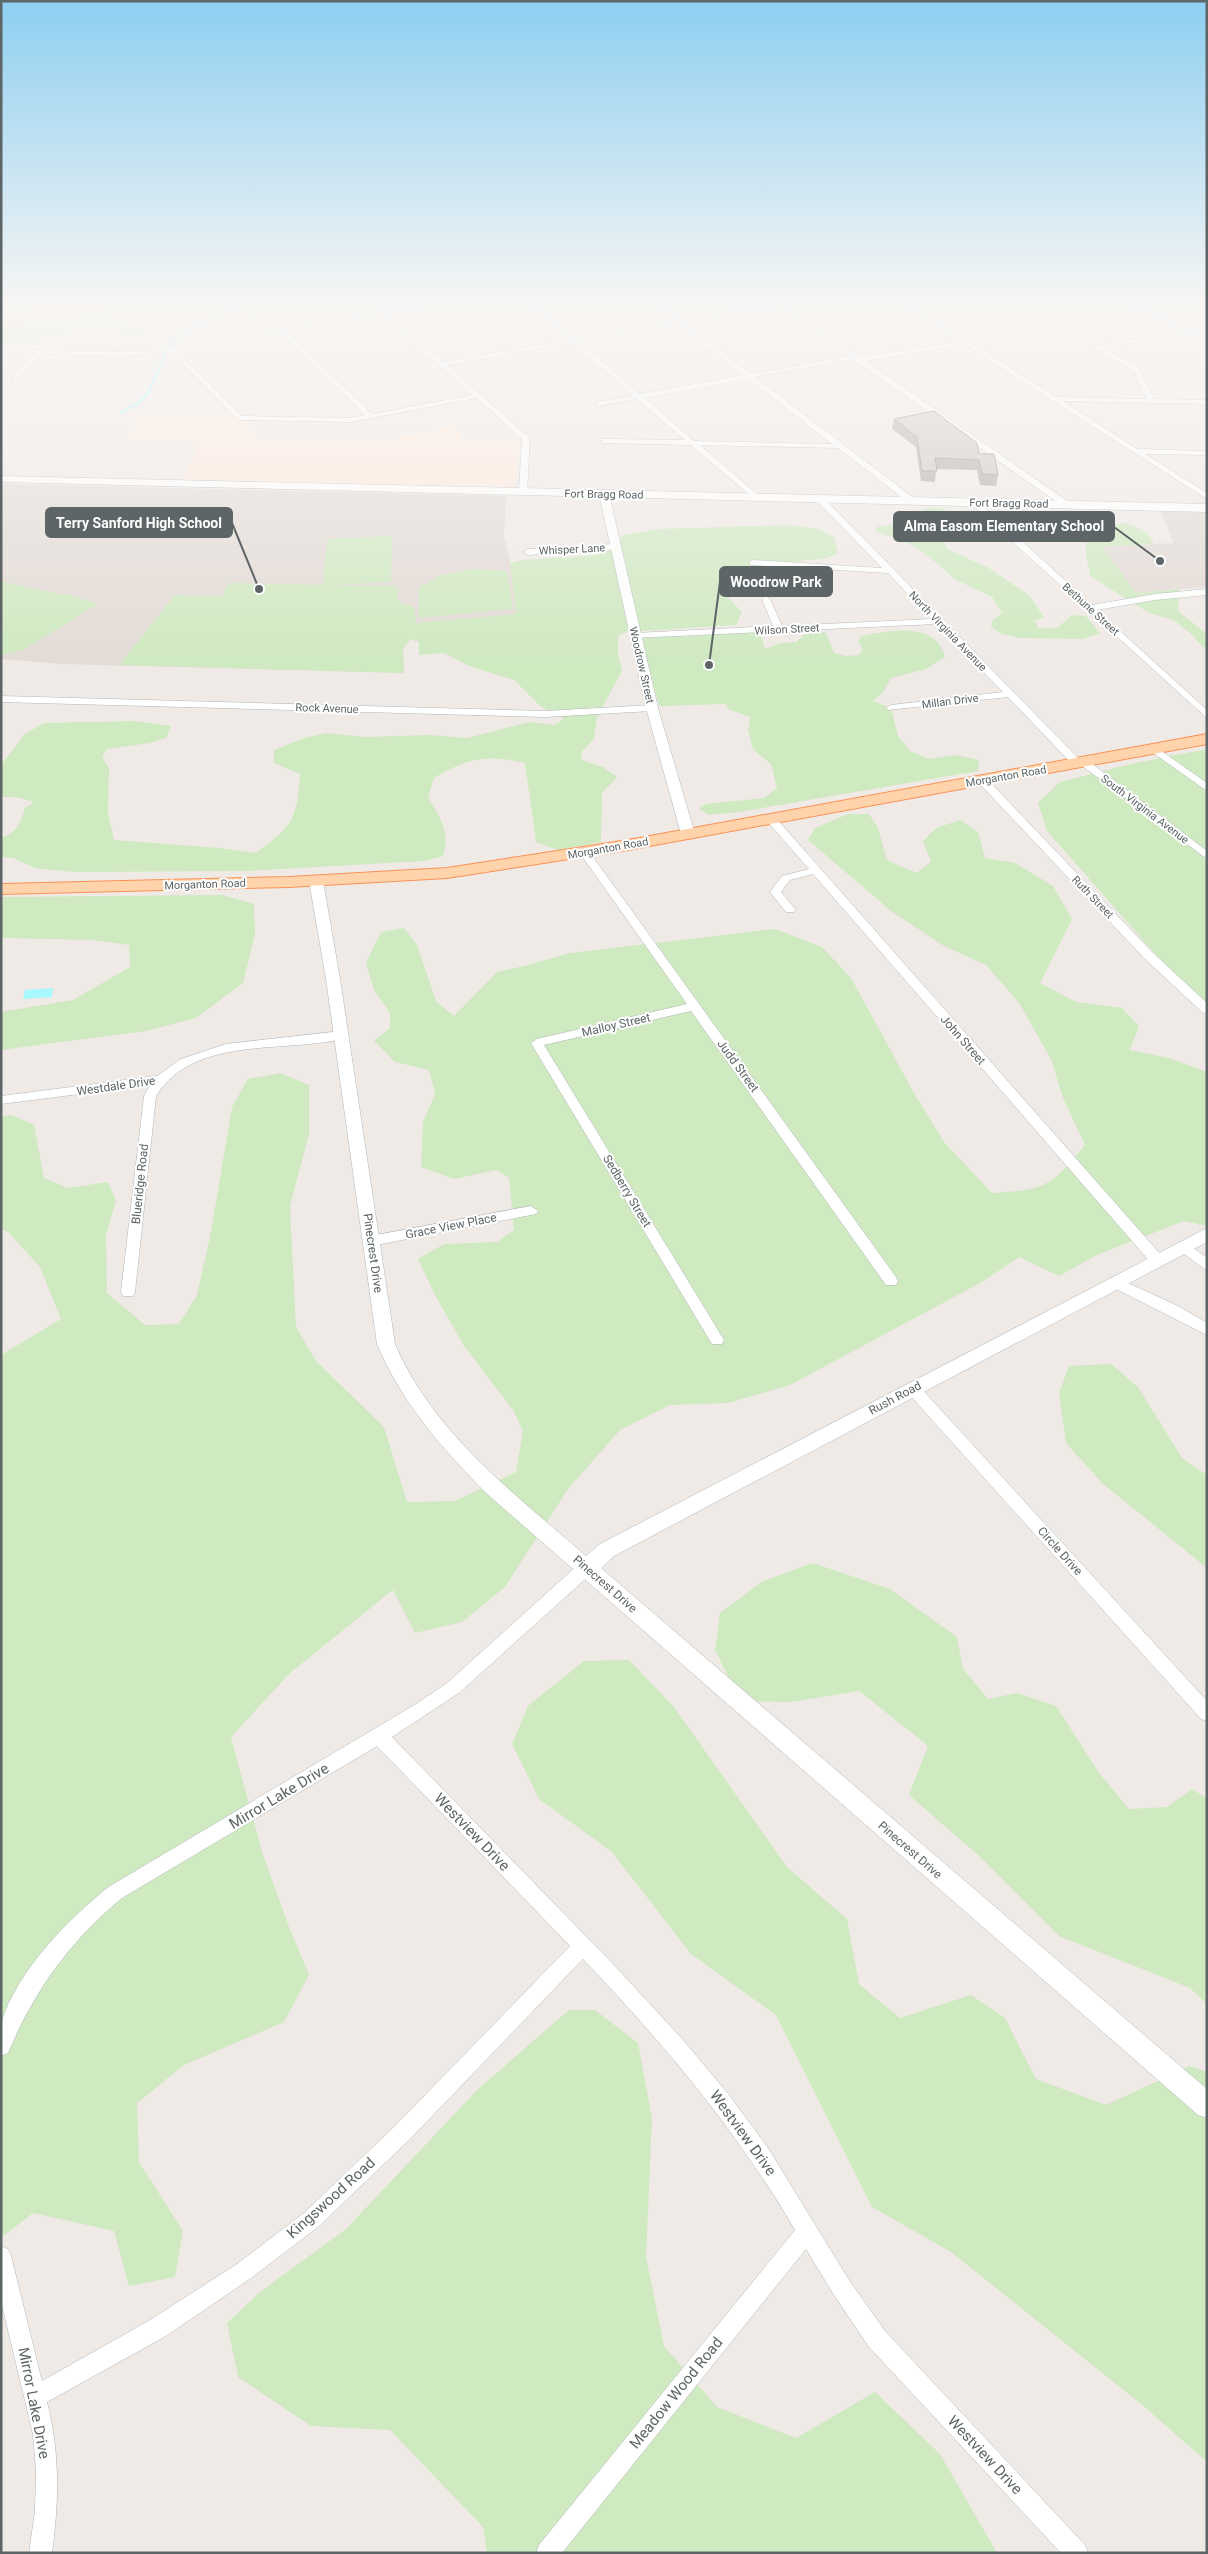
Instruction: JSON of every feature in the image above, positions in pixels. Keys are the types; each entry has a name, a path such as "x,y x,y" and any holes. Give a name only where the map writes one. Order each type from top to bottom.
{"main road":[{"name":"Fort Bragg Road","path":"1,479 1207,508"},
{"name":"Morganton Road","path":"1,889 316,881 447,873 688,834 1207,739"}],"street":[{"path":"511,425 526,438 523,492"},
{"path":"671,425 756,498"},
{"path":"813,425 912,501"},
{"path":"952,425 1067,505"},
{"path":"1093,425 1207,496"},
{"path":"604,441 840,446"},
{"path":"1134,451 1207,453"},
{"name":"Woodrow Street","path":"604,494 652,708 688,834"},
{"name":"North Virginia Avenue","path":"820,499 1010,694 1080,762"},
{"name":"Bethune Street","path":"975,503 1207,715"},
{"name":"Whisper Lane","path":"528,552 616,547"},
{"path":"753,563 890,571"},
{"path":"1090,608 1155,597 1207,592"},
{"path":"766,599 779,629"},
{"name":"Wilson Street","path":"636,636 938,621"},
{"name":"Millan Drive","path":"891,708 1010,694"},
{"name":"Rock Avenue","path":"1,699 545,714 652,708"},
{"path":"1153,748 1207,788"},
{"name":"South Virginia Avenue","path":"1080,762 1207,856"},
{"name":"Ruth Street","path":"982,780 1148,955 1207,1010"},
{"name":"John Street","path":"771,819 1157,1260"},
{"name":"Judd Street","path":"584,852 891,1281"},
{"path":"790,910 775,892 786,878 816,870"},
{"name":"Pinecrest Drive","path":"316,881 342,1035 386,1344 392,1359 409,1388 459,1452 493,1487 1207,2106"},
{"name":"Malloy Street","path":"537,1043 695,1006"},
{"name":"Westdale Drive","path":"1,1100 160,1080 185,1062 226,1048 342,1035"},
{"name":"Sedberry Street","path":"537,1043 717,1340"},
{"name":"Blueridge Road","path":"128,1292 150,1096 160,1080"},
{"name":"Grace View Place","path":"371,1241 531,1211"},
{"name":"Rush Road","path":"586,1568 606,1550 1207,1234"},
{"path":"1184,1246 1207,1266"},
{"path":"1116,1282 1207,1330"},
{"name":"Circle Drive","path":"913,1389 1207,1713"},
{"name":"Mirror Lake Drive","path":"1,2046 26,1992 52,1954 92,1910 116,1892 422,1710 453,1688 586,1568"},
{"name":"Westview Drive","path":"379,1736 638,2002 743,2129 770,2169 855,2311 877,2339 1077,2553"},
{"name":"Kingswood Road","path":"36,2396 158,2328 244,2271 311,2220 402,2133 583,1946"},
{"name":"Meadow Wood Road","path":"547,2553 806,2232"},
{"name":"Mirror Lake Drive","path":"1,2256 44,2434 47,2472 46,2511 40,2553"}],"shaded area":[{"path":"136,425 249,425 256,441 392,439 455,426 462,441 521,442 513,487 183,480 199,442 127,440"},
{"path":"5,484 506,496 504,537 522,614 411,638 403,649 404,673 62,664 1,659 1,488"},
{"path":"1161,511 1207,512 1207,587 1136,593 1102,547 1173,543"}],"green space":[{"path":"932,507 944,509 946,515 944,519 948,524 979,520 988,522 991,529 985,531 942,535 947,549 987,567 1029,595 1044,617 1034,621 1039,628 1057,628 1072,615 1086,616 1100,633 1082,639 1020,638 1002,634 991,627 992,621 1002,613 992,597 956,580 923,552 901,540 876,532 876,527 906,521"},
{"path":"1125,523 1142,530 1154,544 1102,547 1136,593 1180,589 1178,611 1207,634 1207,651 1174,620 1149,613 1090,576 1086,545 1091,534 1101,528"},
{"path":"787,525 815,528 834,537 838,553 823,559 801,561 770,568 739,581 724,593 742,612 736,625 627,632 618,636 618,655 622,671 597,717 594,739 582,751 581,760 603,767 617,777 602,793 601,842 558,850 536,842 525,763 512,760 488,759 468,762 434,778 428,798 443,826 445,847 443,856 425,861 245,871 73,872 35,868 13,858 1,857 1,838 14,830 25,808 34,802 16,797 1,797 1,765 25,734 44,723 136,721 171,726 166,738 150,743 107,749 102,757 109,768 108,813 114,840 219,848 256,853 285,829 294,813 297,802 300,774 274,763 274,750 304,738 326,733 364,737 429,735 467,738 529,722 554,725 564,719 540,706 514,680 469,666 444,653 419,655 419,642 411,639 403,649 404,673 119,665 175,595 222,596 228,583 323,585 327,539 392,536 391,582 325,585 397,586 398,601 414,607 416,623 516,614 510,563 522,560 597,555 625,535 657,529"},
{"path":"473,569 507,571 513,609 419,618 419,587 442,575"},
{"path":"1,581 64,595 67,594 98,604 23,650 1,655"},
{"path":"817,630 826,633 834,653 845,656 859,655 863,649 858,642 860,636 884,632 910,631 932,637 940,645 945,657 926,669 891,678 884,691 873,701 891,708 898,736 910,751 929,759 955,755 979,760 978,771 739,812 708,815 699,808 706,804 764,798 777,788 771,764 753,749 748,730 750,717 728,709 726,704 659,706 641,638 760,632 765,649 781,643 797,642 803,635"},
{"path":"1207,749 1207,1007 1195,999 1047,831 1038,803 1060,782 1135,763"},
{"path":"848,814 869,814 878,828 887,860 916,873 931,862 923,841 936,828 960,820 978,832 985,858 1015,863 1053,886 1072,919 1040,983 1076,1002 1122,1008 1139,1026 1130,1050 1169,1058 1207,1072 1207,1226 1184,1221 1097,1255 1059,1276 1019,1257 982,1282 790,1385 728,1403 670,1405 620,1430 568,1489 505,1587 462,1622 415,1633 393,1590 290,1673 231,1737 262,1852 289,1927 309,1975 284,2022 184,2065 137,2103 139,2162 183,2231 175,2277 129,2286 114,2231 33,2213 1,2238 1,1355 61,1319 40,1267 8,1232 1,1229 1,1116 12,1115 34,1125 44,1178 68,1188 108,1182 116,1201 106,1235 107,1293 145,1325 179,1324 197,1295 210,1237 232,1107 248,1079 280,1073 309,1085 309,1134 290,1206 296,1327 316,1361 384,1427 407,1502 455,1501 516,1472 523,1431 513,1410 464,1346 435,1295 418,1259 444,1244 497,1242 514,1230 509,1178 497,1170 454,1179 421,1167 423,1122 435,1094 429,1070 395,1062 374,1041 390,1028 390,1013 374,990 366,963 381,932 404,928 417,945 436,1001 454,1016 497,972 570,953 775,929 822,947 851,978 914,1093 944,1142 992,1193 1025,1190 1046,1183 1064,1169 1085,1145 1063,1098 1051,1059 1019,1003 986,965 944,946 891,911 808,840 815,828"},
{"path":"223,895 254,904 255,934 243,983 196,1018 146,1031 1,1050 1,1012 73,1000 130,967 129,945 93,940 1,938 1,897"},
{"path":"1111,1364 1138,1387 1182,1458 1207,1475 1207,1568 1103,1484 1066,1443 1059,1393 1069,1366"},
{"path":"813,1563 890,1589 957,1637 963,1669 988,1699 1017,1693 1056,1706 1099,1773 1129,1809 1167,1807 1192,1789 1207,1798 1207,2004 1190,1988 1059,1936 978,1855 909,1795 928,1746 859,1691 791,1702 740,1701 715,1650 720,1613 763,1581"},
{"path":"629,1660 674,1707 787,1867 847,1919 859,1984 900,2018 971,1995 1005,2018 1036,2079 1106,2105 1190,2066 1207,2072 1207,2462 1141,2404 951,2252 872,2207 776,2015 691,1954 612,1852 539,1799 512,1744 528,1706 584,1661"},
{"path":"569,2010 595,2010 638,2043 652,2118 646,2257 664,2346 717,2407 796,2438 875,2392 940,2454 997,2553 487,2553 483,2527 390,2430 311,2426 238,2377 227,2323 260,2292 346,2229 478,2089"}],"water":[{"path":"53,988 52,997 23,999 25,990"}],"building":[{"path":"902,425 953,425 977,443 979,454 994,454 998,475 982,474 979,460 935,458 937,471 922,471 917,437"}],"place":[{"name":"Alma Easom Elementary School","path":"1160,561"},
{"name":"Terry Sanford High School","path":"259,589"},
{"name":"Woodrow Park","path":"709,665"}]}
